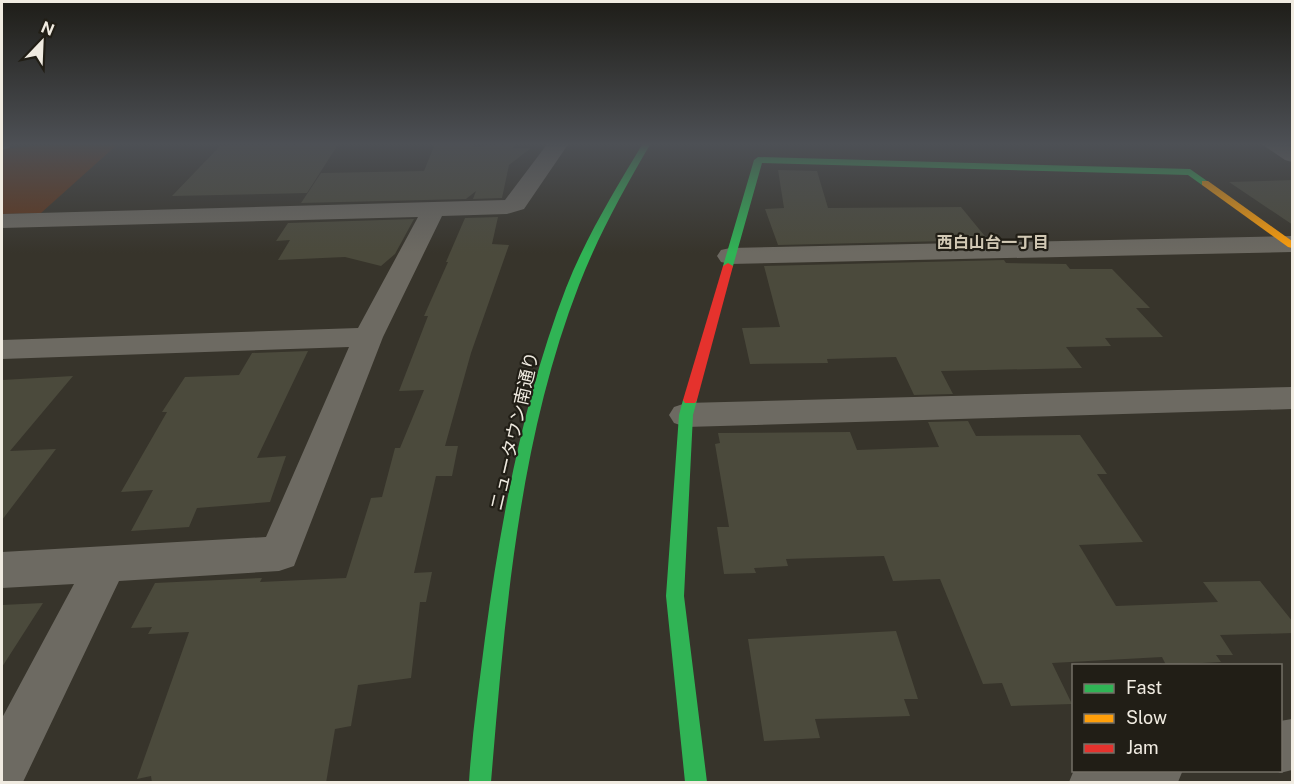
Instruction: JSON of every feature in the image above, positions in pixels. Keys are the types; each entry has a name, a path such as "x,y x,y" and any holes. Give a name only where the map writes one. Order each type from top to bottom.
{"street":[{"path":"2,221 507,207 516,204 533,180"},
{"name":"ニュータウン南通り","path":"480,783 486,712 515,493 554,342 589,246 623,180"},
{"path":"696,783 675,596 686,414 752,180"},
{"path":"1201,180 1292,244"},
{"path":"2,570 279,554 368,338 433,210"},
{"path":"730,256 1292,244"},
{"path":"2,349 368,338"},
{"path":"686,414 1293,398"},
{"path":"2,770 106,565"},
{"path":"1095,783 1152,772"}],"shaded area":[{"path":"2,180 78,180 41,213 2,214"}],"building":[{"path":"188,180 316,180 307,193 172,196"},
{"path":"317,180 506,180 502,198 473,199 476,191 466,199 301,203"},
{"path":"780,180 820,180 828,208 961,207 988,240 778,245 765,209 784,208"},
{"path":"1293,180 1293,225 1229,182"},
{"path":"498,217 492,244 509,245 471,353 445,446 458,446 452,476 436,476 414,573 432,572 426,602 420,602 411,678 358,685 351,726 335,729 326,783 152,783 151,776 137,779 189,632 148,634 152,627 131,628 155,583 262,578 260,582 346,578 371,498 382,497 395,448 400,448 424,390 399,391 428,316 424,316 448,262 446,262 465,218"},
{"path":"414,219 395,254 381,266 345,257 278,260 290,240 276,241 288,223"},
{"path":"1004,260 1006,263 1066,264 1070,269 1112,269 1150,308 1136,308 1163,337 1105,338 1111,346 1066,347 1082,368 941,371 953,394 914,395 896,357 827,359 828,363 750,364 742,328 780,327 764,266"},
{"path":"308,351 257,458 286,456 270,502 197,508 189,527 131,531 153,490 121,492 167,412 162,412 185,377 239,375 252,353"},
{"path":"73,376 10,451 56,449 2,520 2,380"},
{"path":"968,421 976,436 1080,435 1107,474 1097,474 1143,542 1079,545 1116,606 1218,602 1203,582 1260,581 1293,622 1293,633 1220,635 1233,655 1216,655 1221,662 1166,664 1162,657 1052,663 1072,704 1011,706 1002,683 983,684 940,579 893,581 884,556 786,559 788,566 754,568 756,573 724,574 717,527 729,527 715,444 720,443 718,433 850,432 857,450 939,447 928,422"},
{"path":"43,603 2,667 2,605"},
{"path":"896,631 918,699 904,699 910,716 815,719 820,738 764,741 748,639"}],"traffic: fast":[{"path":"480,782 500,594 521,470 535,408 572,288 588,250 625,180"},
{"path":"728,266 752,180"},
{"path":"1200,180 1205,183"},
{"path":"690,400 686,415 675,596 696,782"}],"traffic: slow":[{"path":"1205,183 1292,245"}],"traffic: jam":[{"path":"690,400 728,266"}],"district":[{"name":"西白山台一丁目","path":"993,242"}]}
